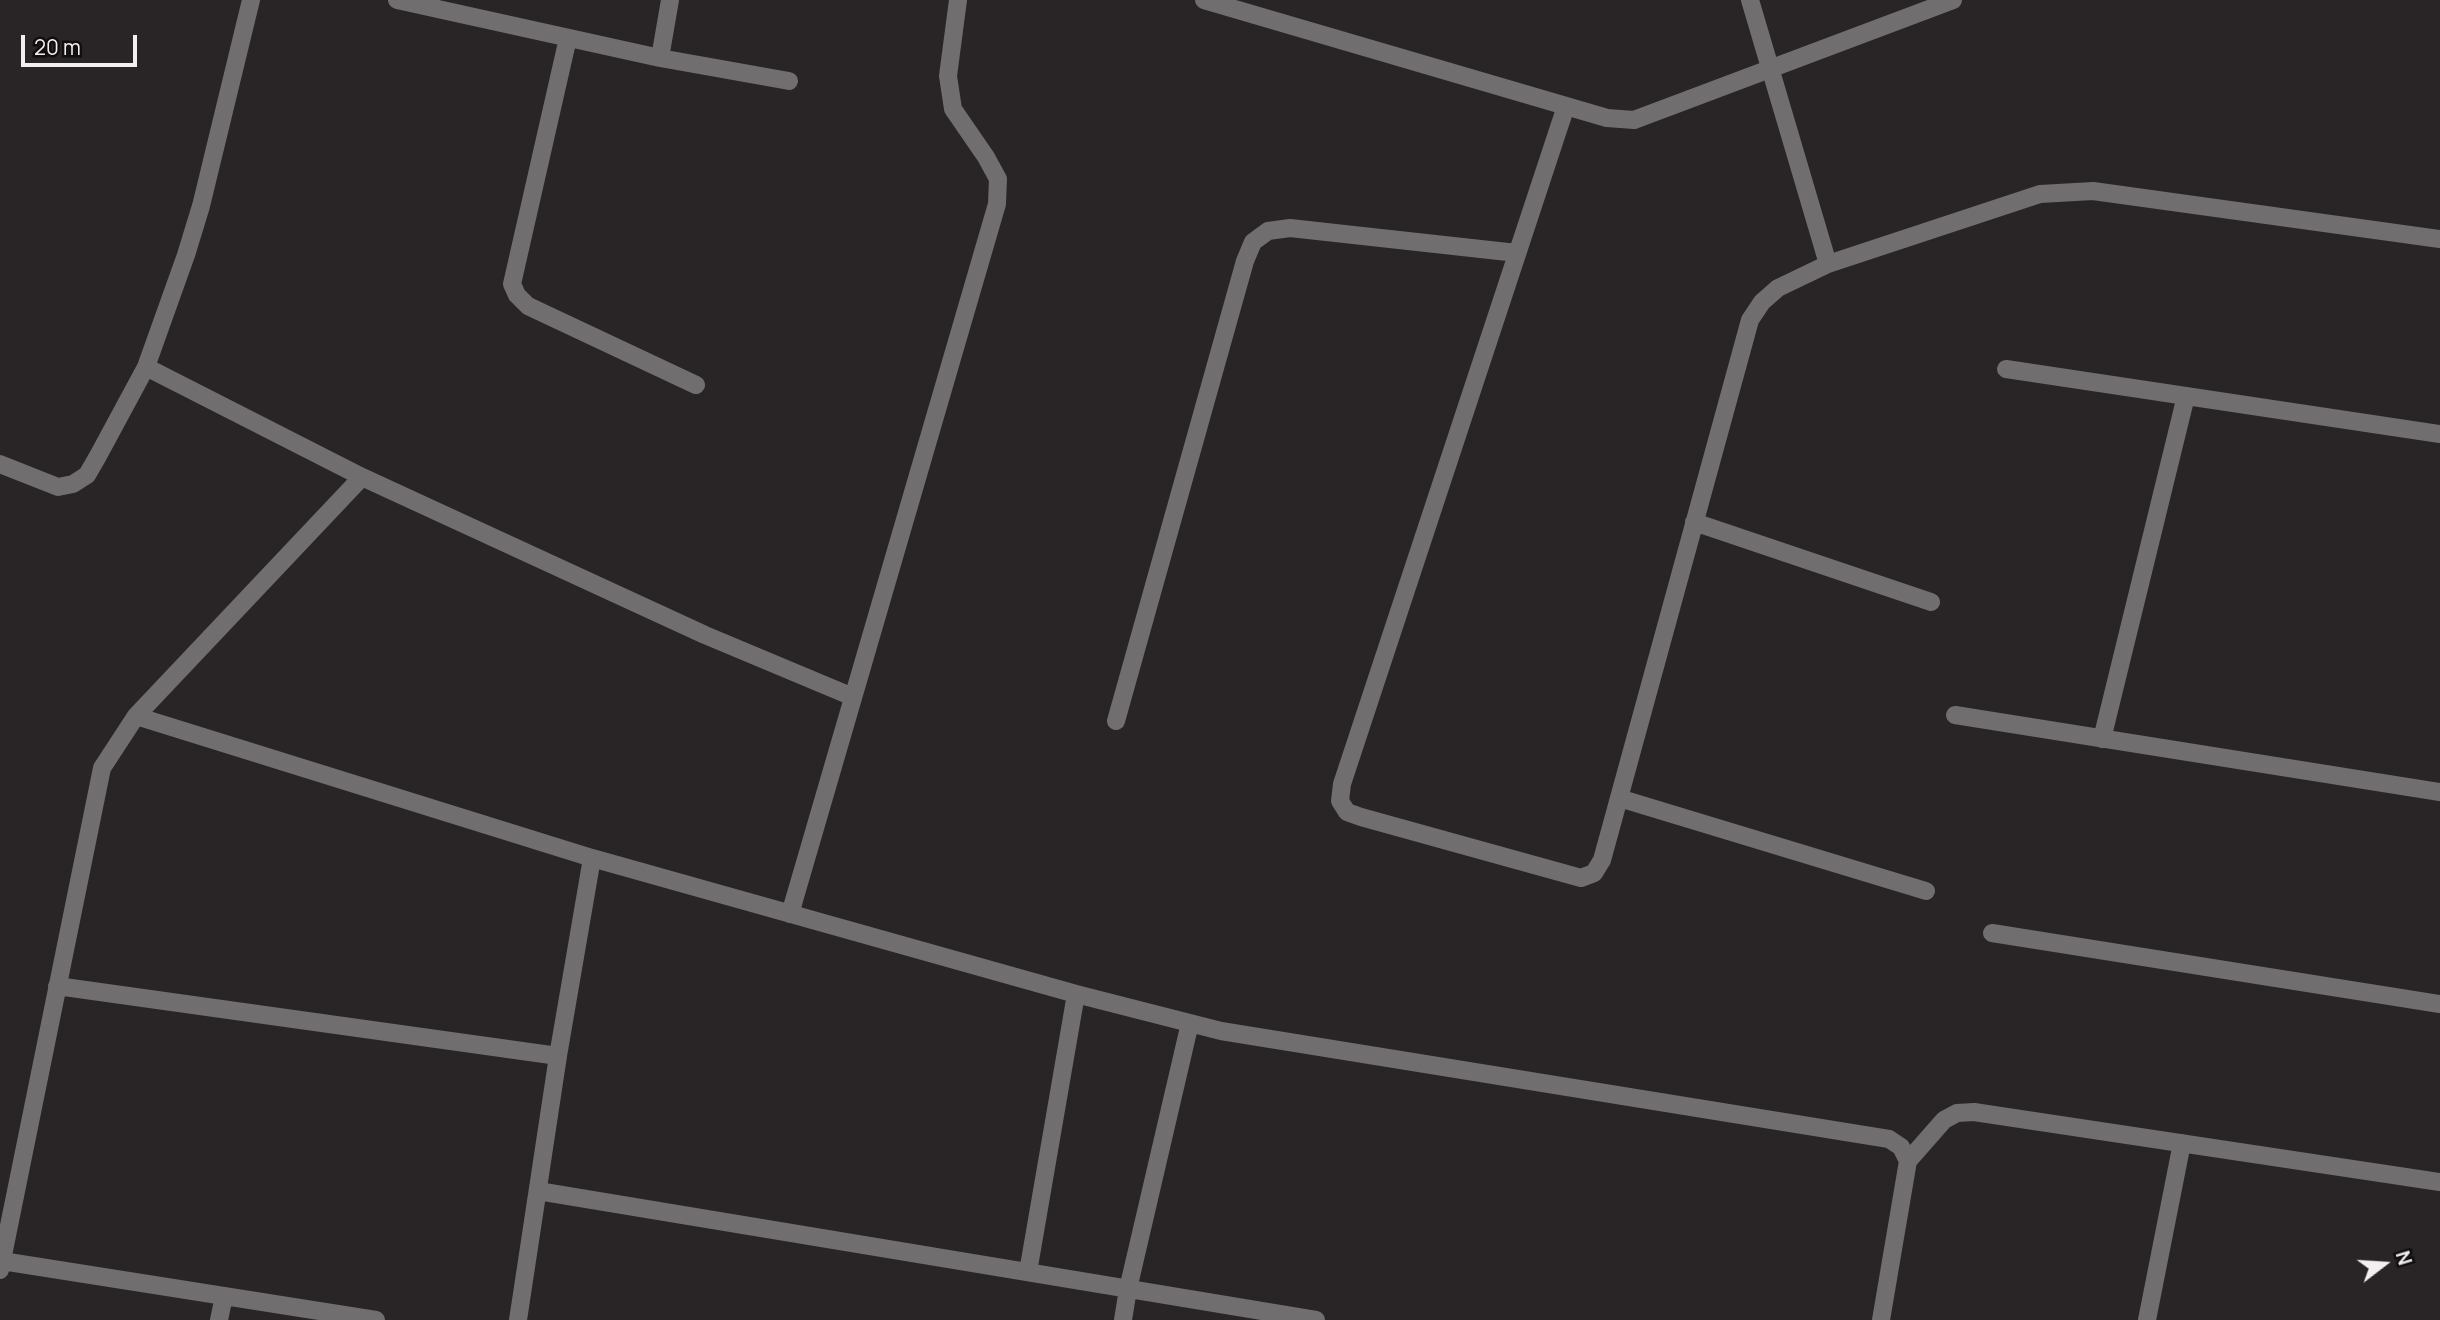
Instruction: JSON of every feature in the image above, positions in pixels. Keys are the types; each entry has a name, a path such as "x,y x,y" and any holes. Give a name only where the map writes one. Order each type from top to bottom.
{"street":[{"path":"0,464 58,487 73,484 87,475 146,367 201,206 251,0"},
{"path":"397,0 660,58 789,81"},
{"path":"660,58 670,0"},
{"path":"790,914 997,204 998,178 953,109 947,76 958,0"},
{"path":"1204,0 1238,5 1607,118 1634,120 1953,0"},
{"path":"1750,0 1828,264"},
{"path":"568,38 512,284 517,295 528,306 696,385"},
{"path":"1566,106 1342,784 1340,802 1347,812 1361,817 1581,878 1594,873 1602,860 1750,320 1762,302 1778,288 1828,264 2040,194 2094,191 2440,239"},
{"path":"1116,721 1245,261 1254,242 1268,232 1290,228 1517,253"},
{"path":"146,367 362,477 705,635 853,697"},
{"path":"2006,369 2440,433"},
{"path":"2102,738 2186,396"},
{"path":"362,477 136,716 102,768 1,1266 376,1320"},
{"path":"1694,522 1931,602"},
{"path":"1955,715 2440,792"},
{"path":"136,716 592,858 1076,994 1221,1031 1889,1139 1901,1147 1908,1161"},
{"path":"1619,798 1926,891"},
{"path":"518,1320 558,1056 592,858"},
{"path":"1992,933 2440,1004"},
{"path":"57,986 558,1056"},
{"path":"1028,1272 1076,994"},
{"path":"1123,1320 1190,1023"},
{"path":"1881,1320 1908,1161 1932,1131 1957,1113 1974,1112 2440,1182"},
{"path":"2147,1320 2182,1143"},
{"path":"538,1191 1316,1320"},
{"path":"219,1320 224,1296"}]}
